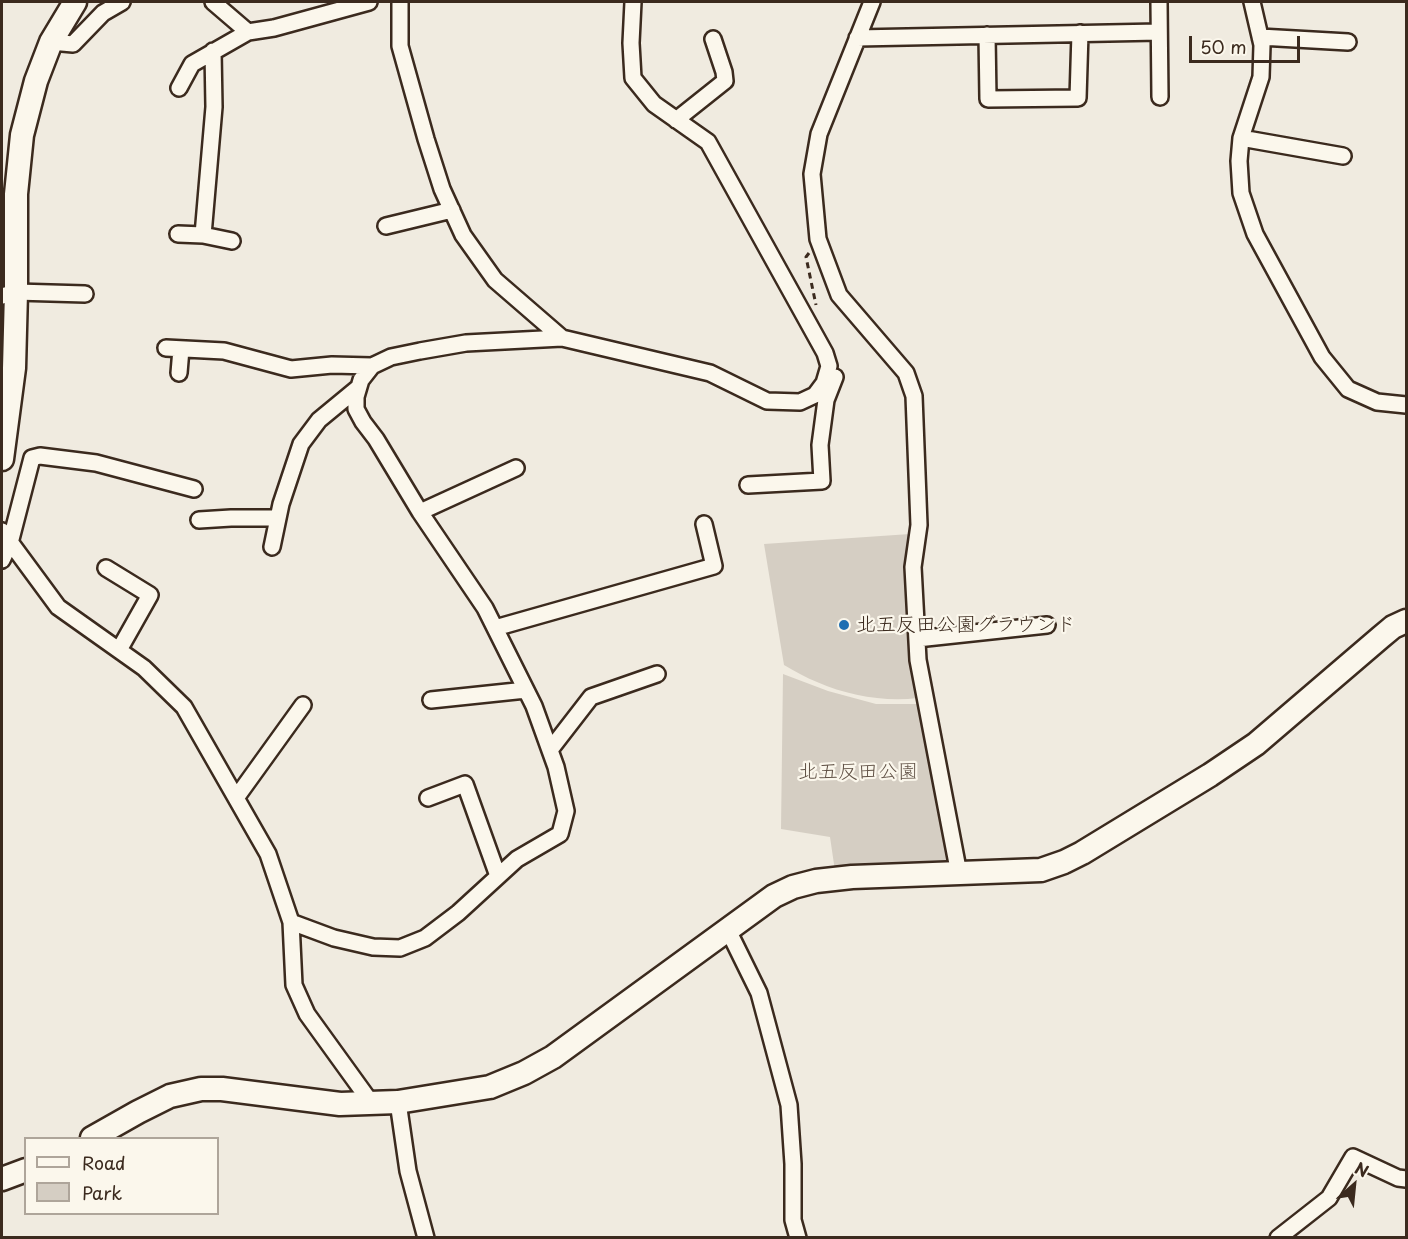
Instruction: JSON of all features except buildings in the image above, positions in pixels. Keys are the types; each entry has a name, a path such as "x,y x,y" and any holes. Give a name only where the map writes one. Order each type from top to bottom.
{"street":[{"path":"2,459 14,368 9,294 22,135 36,81 51,42 75,2"},
{"path":"51,42 74,44 103,13 123,2"},
{"path":"213,2 248,32"},
{"path":"179,88 192,64 248,32 274,28 369,2"},
{"path":"400,2 400,46 442,189 463,235 495,280 562,338"},
{"path":"291,922 334,938 372,947 400,948 425,938 458,913 517,859 560,834 566,811 558,776 534,706 485,608 420,512 356,409 356,397 361,380 372,366 391,357 466,343 562,338 710,373 767,401 800,402 815,395 824,382 829,366 825,353 708,142 654,104 633,78 631,43 633,2"},
{"path":"872,2 819,134 812,174 818,239 838,295 906,373 914,396 919,525 913,567 918,660 959,874"},
{"path":"1159,2 1160,97"},
{"path":"1251,2 1262,45 1261,77 1241,138 1239,161 1241,193 1255,234 1322,357 1348,389 1377,402 1407,405"},
{"path":"857,38 1159,32"},
{"path":"987,35 988,99 1078,98 1080,33"},
{"path":"1260,38 1348,42"},
{"path":"676,120 725,81 713,39"},
{"path":"203,235 214,106 213,51"},
{"path":"1241,138 1343,156"},
{"path":"386,226 452,210"},
{"path":"178,234 203,235 232,241"},
{"path":"9,294 85,294"},
{"path":"180,373 174,348 224,351 291,369 332,365 372,366"},
{"path":"748,485 822,481 820,445 826,400 835,378 834,360 827,358"},
{"path":"272,547 281,504 301,444 319,420 359,387"},
{"path":"2,560 5,537 32,458 40,456 96,463 194,489"},
{"path":"420,512 516,468"},
{"path":"199,520 278,518"},
{"path":"495,628 714,566 704,524"},
{"path":"5,537 58,607 144,668 184,707 268,854 291,922 294,985 307,1014 372,1104"},
{"path":"106,568 150,595 119,650"},
{"path":"94,1137 170,1096 201,1089 222,1089 340,1104 372,1104 490,1087 524,1073 553,1057 774,896 794,887 816,881 852,877 1041,870 1082,853 1210,775 1256,744 1393,627 1407,621"},
{"path":"917,639 1047,625"},
{"path":"550,750 591,697 657,674"},
{"path":"431,700 526,690"},
{"path":"236,798 303,705"},
{"path":"428,798 465,784 498,876"},
{"path":"728,930 759,993 789,1105 793,1164 793,1220 798,1238"},
{"path":"398,1102 408,1171 426,1238"},
{"path":"1278,1238 1329,1198 1353,1157 1398,1178 1407,1179"},
{"path":"2,1179 24,1171"}],"path":[{"path":"817,310 806,257 818,239"}],"green space":[{"name":"北五反田公園グラウンド","path":"910,534 906,582 918,698 893,699 854,694 829,687 784,665 764,544"},
{"name":"北五反田公園","path":"783,674 828,691 876,704 919,704 949,864 835,871 830,837 781,829"}],"place":[{"name":"北五反田公園グラウンド","path":"844,625"}]}
